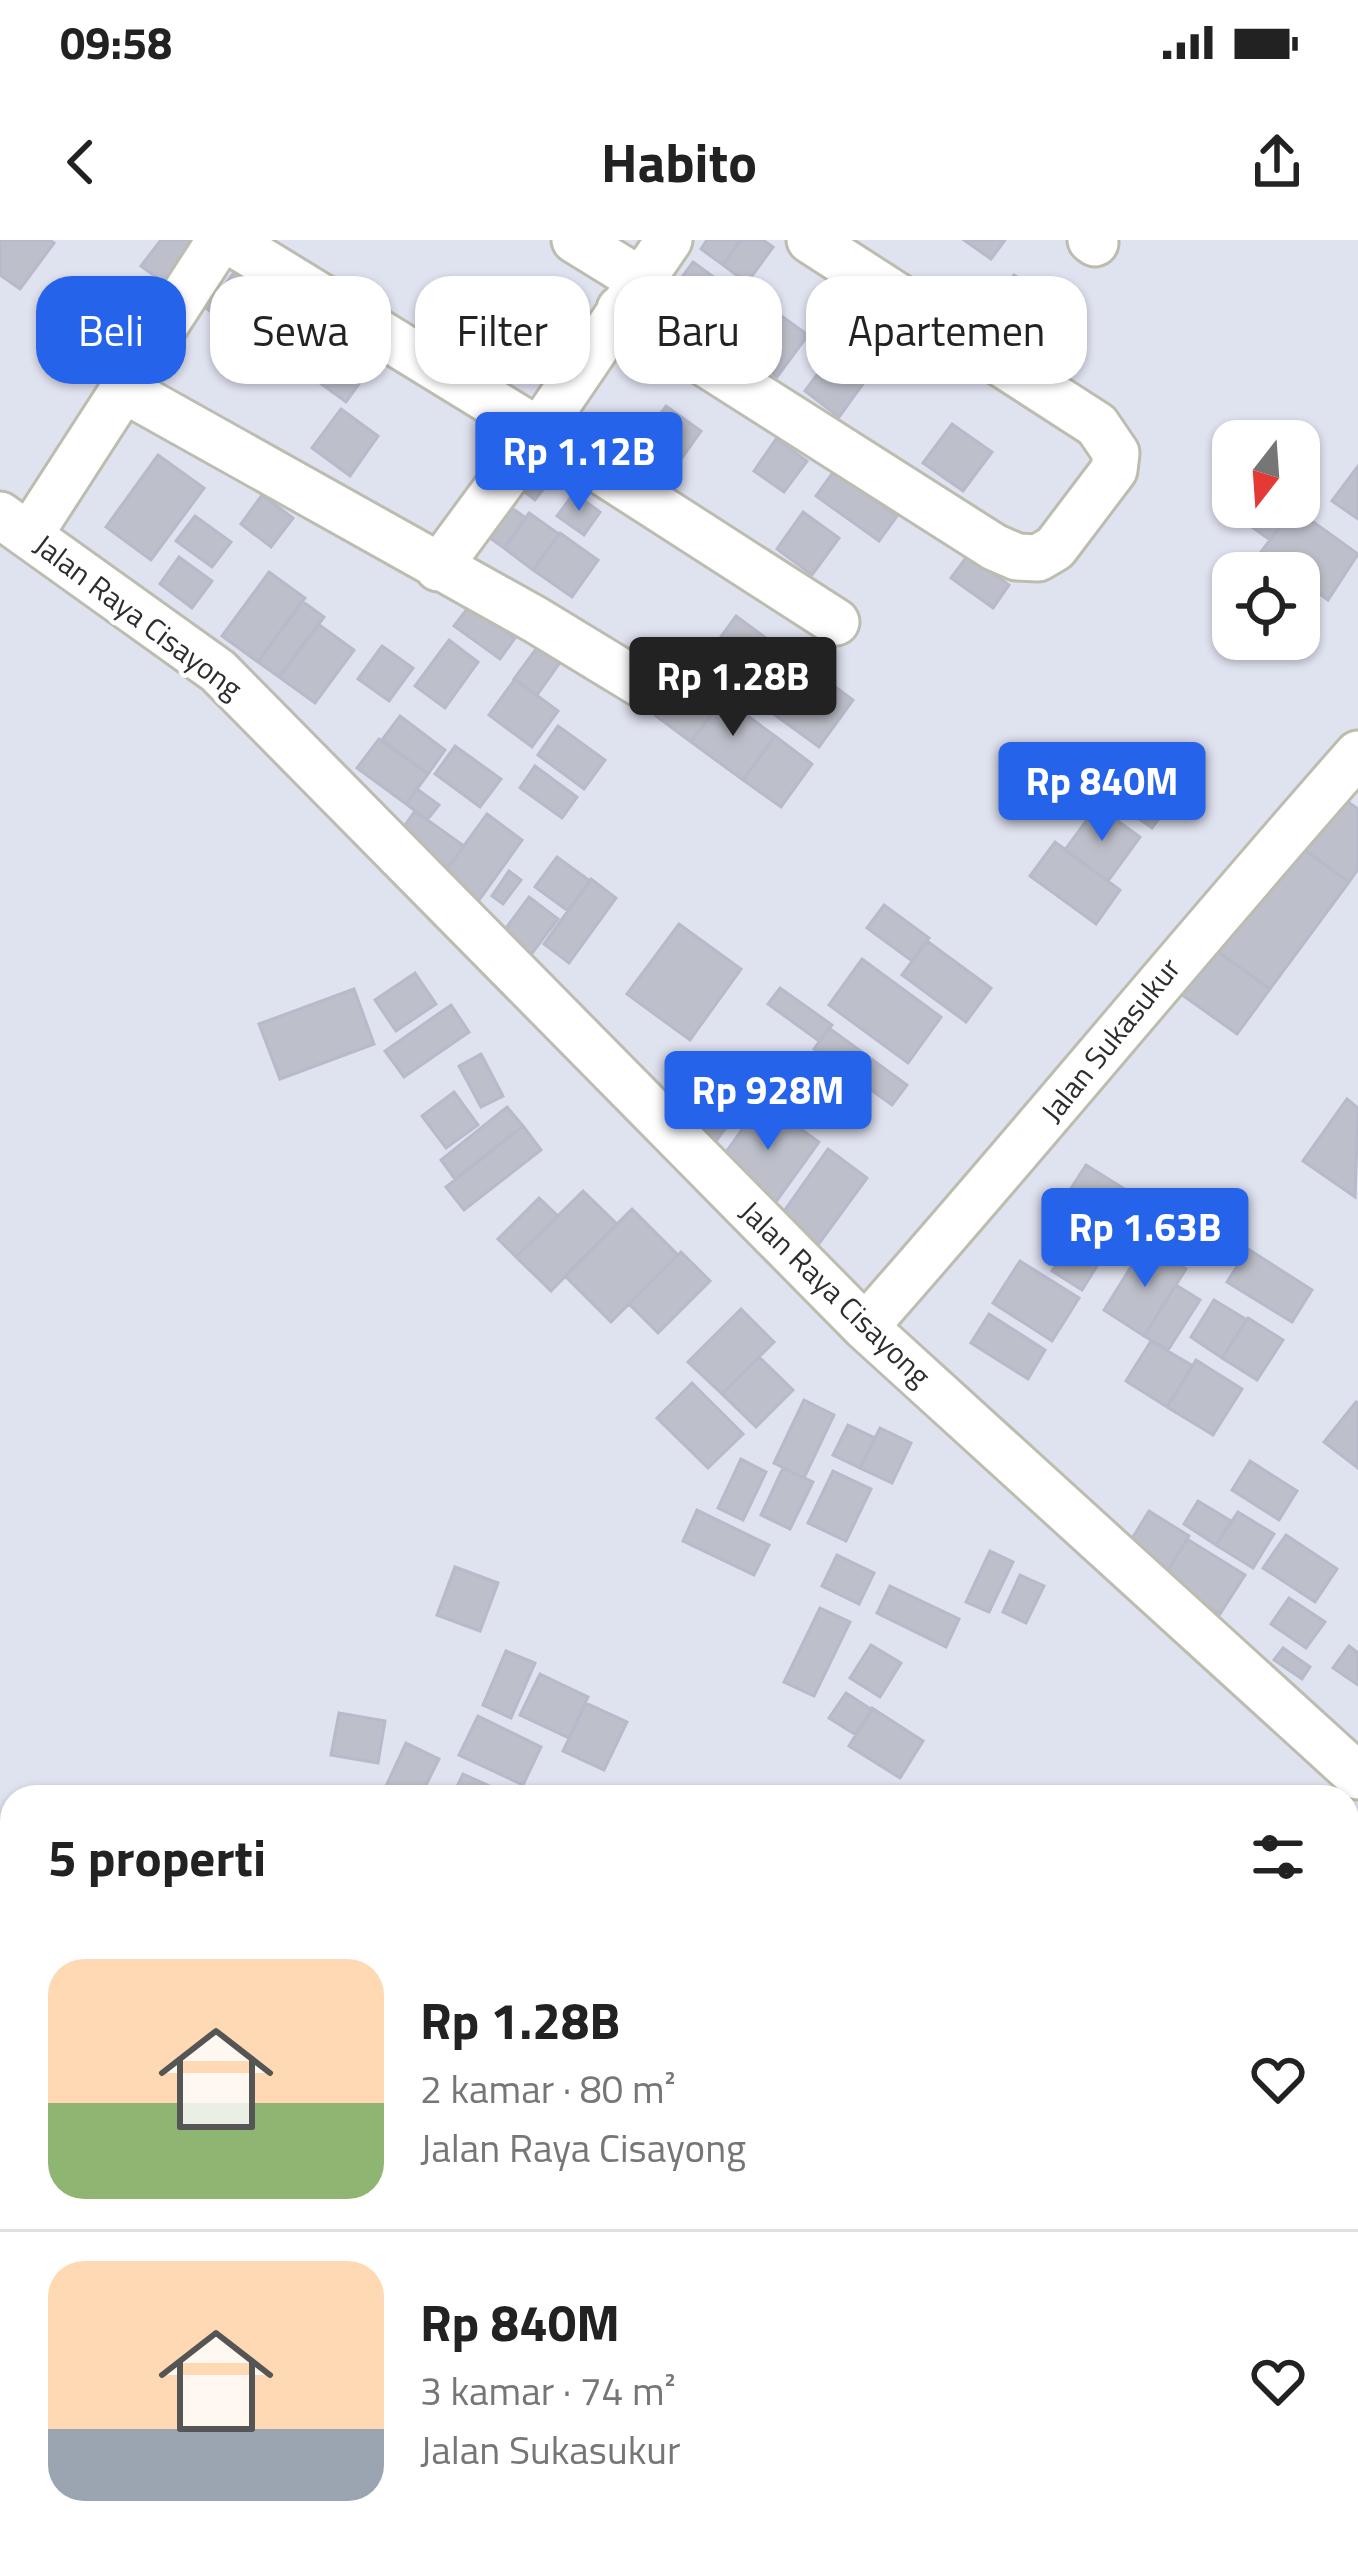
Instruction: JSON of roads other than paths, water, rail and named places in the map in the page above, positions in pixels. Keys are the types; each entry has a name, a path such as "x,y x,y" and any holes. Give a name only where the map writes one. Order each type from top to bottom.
{"street":[{"path":"15,525 123,389 224,240 539,431 836,622"},
{"path":"575,240 614,279"},
{"path":"643,276 669,240"},
{"path":"759,384 994,547 1017,556 1038,558 1054,548 1114,470 1116,453 1097,425 810,240"},
{"path":"437,568 539,431 614,319"},
{"path":"123,389 646,686"},
{"name":"Jalan Raya Cisayong","path":"15,525 218,671 865,1328 1358,1776"},
{"name":"Jalan Sukasukur","path":"865,1328 1046,1122 1174,962 1358,754"}]}
